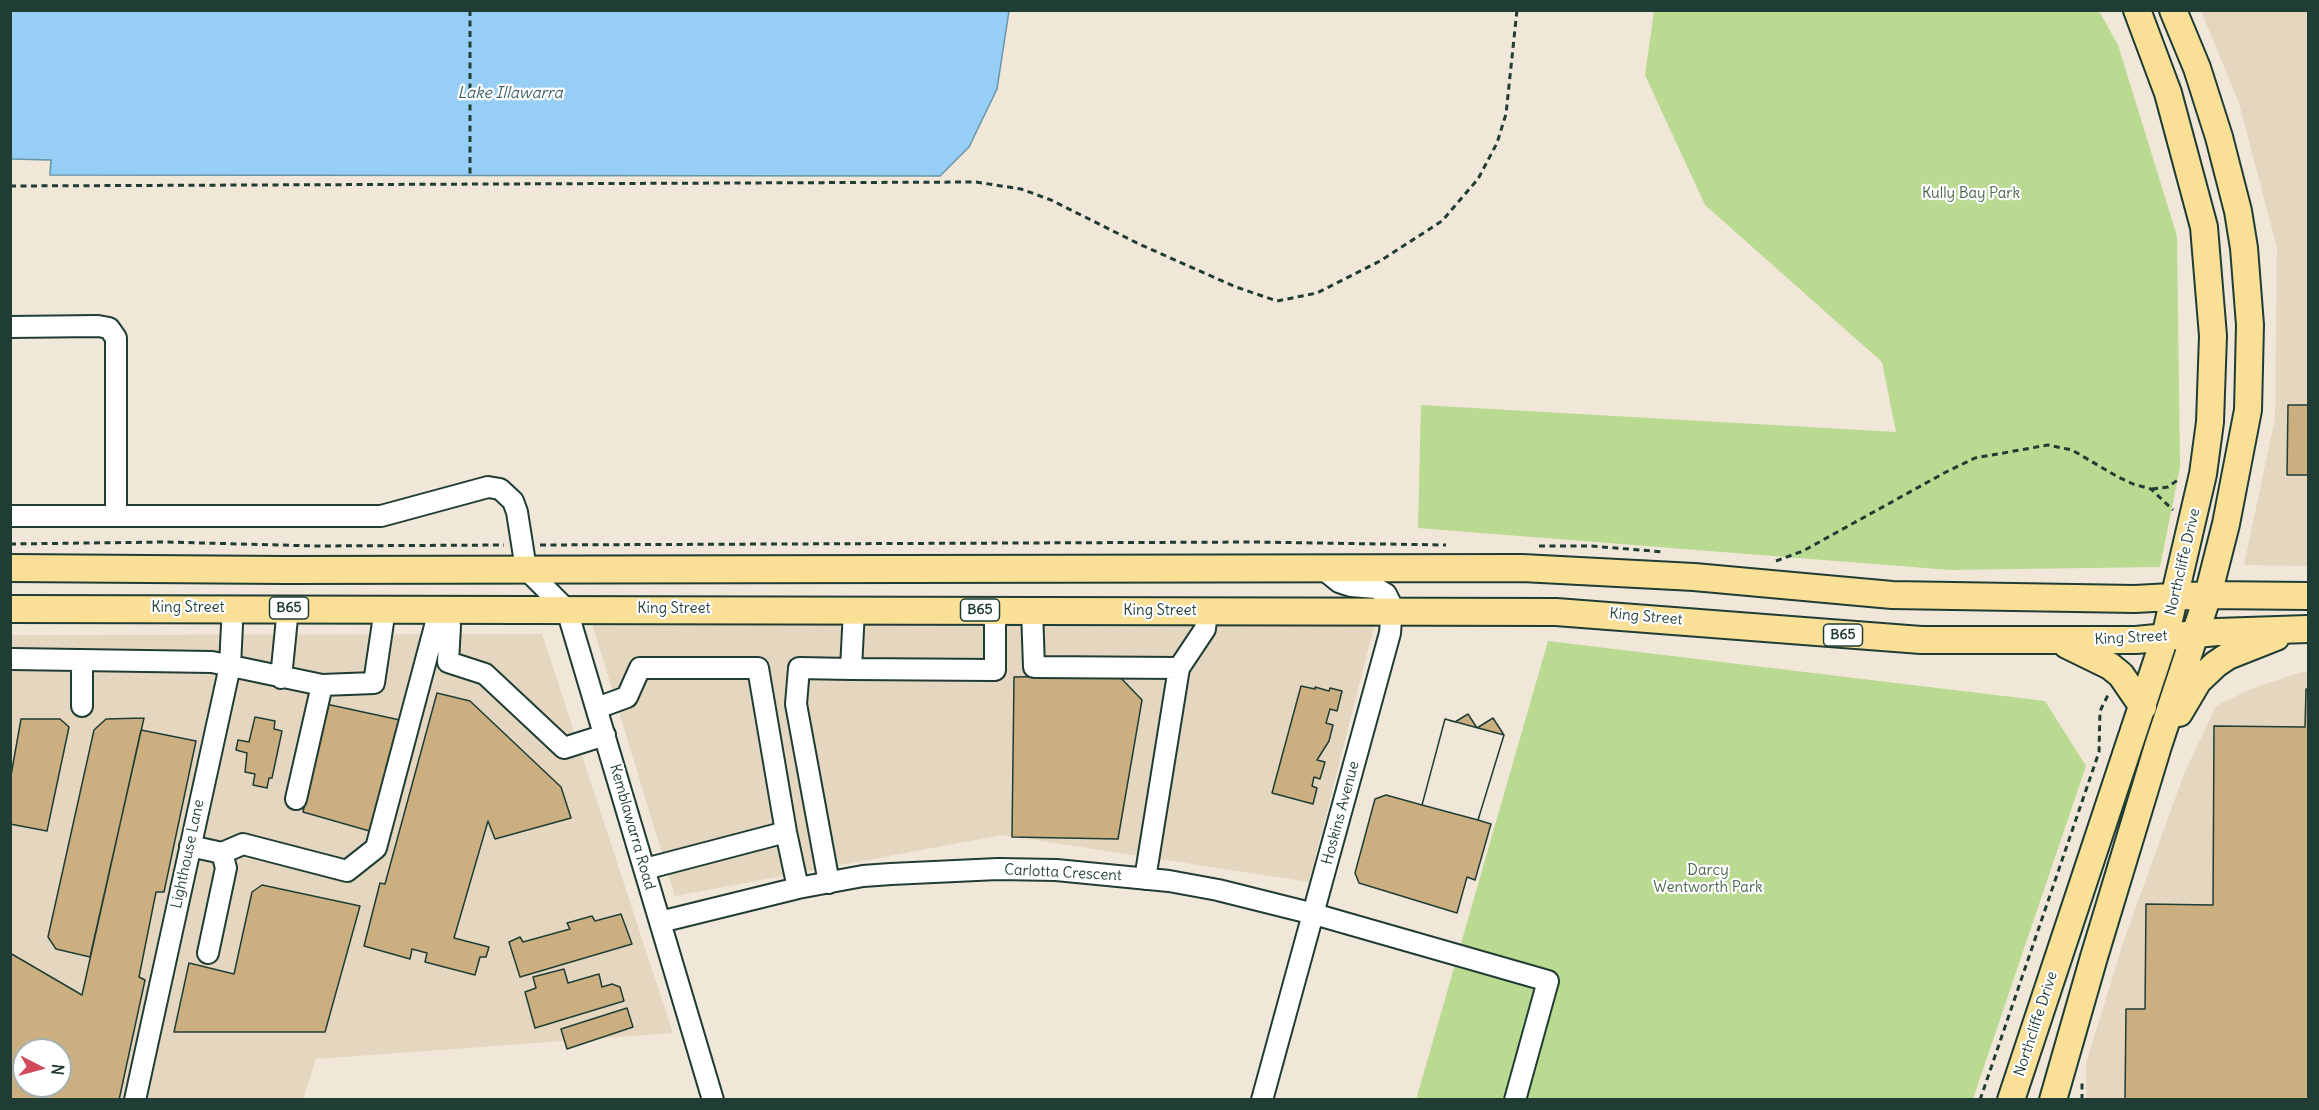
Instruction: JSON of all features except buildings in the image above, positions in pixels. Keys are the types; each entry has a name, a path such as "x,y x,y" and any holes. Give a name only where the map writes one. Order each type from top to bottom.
{"main road":[{"name":"Northcliffe Drive","path":"2011,1100 2165,637 2203,474 2210,422 2213,336 2204,227 2168,93 2137,10"},
{"name":"Northcliffe Drive","path":"2053,1100 2158,746 2208,595 2226,524 2248,410 2250,325 2244,248 2238,211 2219,137 2197,68 2173,10"},
{"path":"10,568 524,557 1323,569 1574,570 1694,577 1892,595 2135,599 2208,595 2308,596"},
{"name":"King Street","path":"10,609 1596,613 1861,637 1921,640 2059,641 2301,630"},
{"path":"2158,746 2193,688 2210,669 2228,656 2301,630"},
{"path":"2059,641 2110,666 2121,675 2143,707"}],"street":[{"path":"10,327 98,326 109,328 116,338 116,515"},
{"path":"10,516 381,516 488,487 500,489 513,501 517,512 524,557"},
{"name":"Kemblawarra Road","path":"524,557 567,609 713,1100"},
{"path":"1323,569 1339,582 1351,586 1376,588 1386,594 1392,611"},
{"name":"Lighthouse Lane","path":"135,1100 230,666 231,608"},
{"path":"282,678 288,608"},
{"path":"12,659 212,662 321,685 374,683 385,609"},
{"path":"443,609 450,626 448,662 485,674 564,748 605,735"},
{"path":"190,846 222,853 243,844 347,871 376,848 435,626 443,609"},
{"path":"852,669 854,610"},
{"path":"829,883 796,704 799,668 995,670 995,610"},
{"path":"1032,610 1034,667 1179,668"},
{"path":"1145,879 1179,668 1205,629 1207,611"},
{"name":"Hoskins Avenue","path":"1262,1100 1390,633 1392,611"},
{"path":"82,660 82,706"},
{"path":"597,708 627,697 640,668 758,668 798,888"},
{"path":"296,799 321,685"},
{"path":"645,869 786,832"},
{"path":"208,953 226,868 222,853"},
{"name":"Carlotta Crescent","path":"660,922 798,888 879,874 998,869 1056,870 1145,879 1218,890 1314,914 1548,981 1515,1100"}],"path":[{"path":"470,10 470,176"},
{"path":"10,186 976,182 1021,189 1051,200 1139,244 1236,287 1277,301 1317,293 1380,261 1442,221 1478,179 1497,143 1506,114 1517,10"},
{"path":"1770,561 1778,561 1803,551 1946,472 1975,459 2020,450 2048,445 2072,450 2133,484 2151,489 2168,487 2182,477 2180,486"},
{"path":"2151,489 2176,513 2177,504"},
{"path":"10,544 166,543 316,546 524,557 1256,542 1451,545"},
{"path":"1532,546 1591,546 1670,553"},
{"path":"1980,1100 2099,752 2100,711 2113,686"}],"shaded area":[{"path":"2201,11 2308,11 2308,566 2244,565 2275,418 2277,248 2239,103"},
{"path":"592,623 1375,623 1309,882 1002,835 675,896"},
{"path":"542,634 673,1033 316,1059 303,1099 11,1099 10,635"},
{"path":"2301,672 2308,672 2308,1099 2086,1100 2086,1063 2125,937 2184,774 2216,706 2251,689"}],"green space":[{"name":"Kully Bay Park","path":"1654,11 2099,11 2118,45 2177,236 2180,467 2160,567 1950,570 1418,528 1421,405 1896,432 1882,362 1705,205 1645,75"},
{"name":"Darcy Wentworth Park","path":"1548,641 2045,701 2086,766 1973,1099 1416,1100"}],"water":[{"name":"Lake Illawarra","path":"11,10 1009,11 997,89 969,147 940,176 50,175 51,160 11,159"}]}
